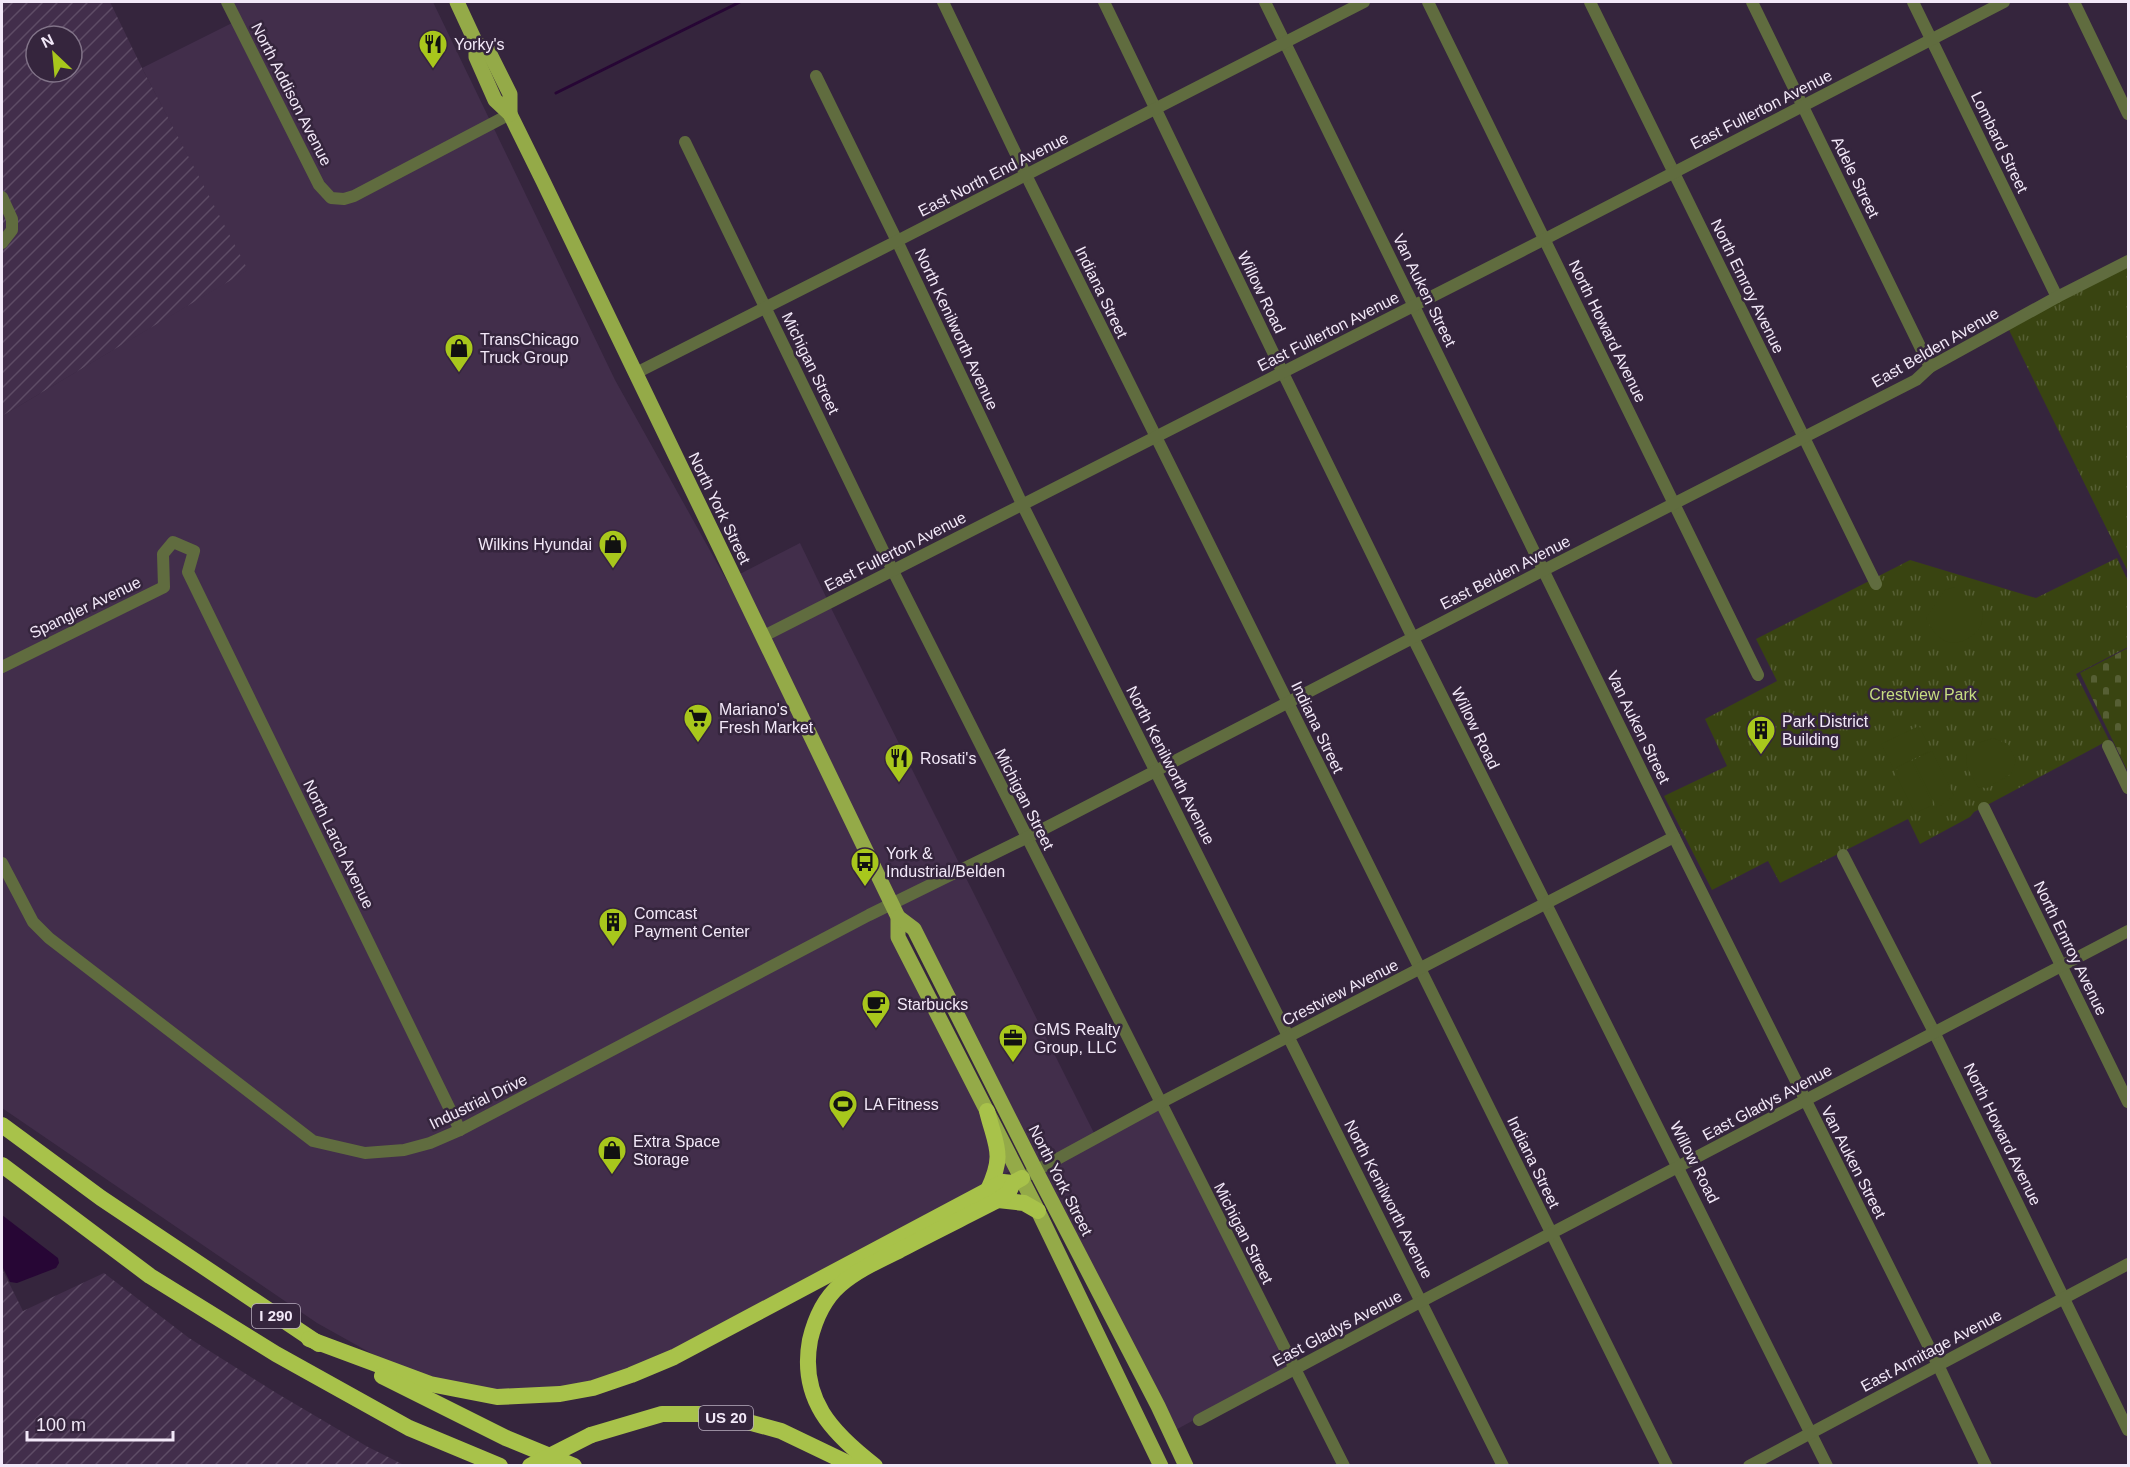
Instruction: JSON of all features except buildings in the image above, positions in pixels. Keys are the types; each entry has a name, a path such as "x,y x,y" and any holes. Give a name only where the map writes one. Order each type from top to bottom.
{"highway":[{"path":"987,1111 997,1142 998,1160 993,1195"},
{"name":"I 290","path":"2,1125 101,1198 309,1339 506,1438 574,1466"},
{"name":"I 290","path":"2,1165 150,1276 276,1354 409,1428 500,1466"},
{"path":"875,1466 849,1445 830,1425 818,1406 808,1379 808,1355 813,1325 825,1302 840,1284 993,1195 1003,1182 1023,1177"},
{"path":"309,1339 430,1384 497,1397 560,1394 593,1388 674,1357 993,1195 1024,1203 1038,1211"},
{"name":"US 20","path":"530,1466 591,1435 662,1414 698,1414 737,1419 781,1431 854,1466"}],"main road":[{"name":"North York Street","path":"457,2 476,43 476,57 495,100 510,114 898,917 898,937 987,1111 1023,1177 1152,1396 1186,1466"},
{"name":"North York Street","path":"898,917 914,929 1038,1211 1161,1466"}],"street":[{"name":"North Addison Avenue","path":"227,2 319,185 331,198 344,199 354,196 510,114"},
{"name":"Indiana Street","path":"943,2 1026,176 1667,1466"},
{"name":"Willow Road","path":"1104,2 1413,638 1827,1466"},
{"name":"Van Auken Street","path":"1265,2 1674,837 1938,1365 1986,1466"},
{"name":"East North End Avenue","path":"636,373 1364,2"},
{"name":"North Howard Avenue","path":"1428,2 1758,675"},
{"name":"North Emroy Avenue","path":"1590,2 1876,584"},
{"name":"Adele Street","path":"1752,2 1930,367"},
{"name":"Lombard Street","path":"1913,2 2057,297"},
{"name":"East Fullerton Avenue","path":"762,637 1023,506 2004,2"},
{"path":"2074,2 2128,114"},
{"name":"North Kenilworth Avenue","path":"816,76 1023,506 1503,1466"},
{"name":"Michigan Street","path":"686,142 893,571 1344,1466"},
{"path":"2,196 12,219 12,230 2,243"},
{"name":"East Belden Avenue","path":"891,903 1026,838 1916,380 1930,367 2128,261"},
{"name":"Spangler Avenue","path":"2,667 164,587 163,554 173,542 194,551 188,572"},
{"name":"North Larch Avenue","path":"188,572 460,1130"},
{"path":"2108,746 2128,788"},
{"name":"North Emroy Avenue","path":"1984,808 2128,1102"},
{"name":"Crestview Avenue","path":"1023,1177 1160,1103 1674,837"},
{"name":"North Howard Avenue","path":"1843,855 1934,1032 2128,1430"},
{"name":"Industrial Drive","path":"2,863 33,922 54,943 313,1141 365,1153 404,1150 430,1143 460,1130 891,903"},
{"name":"East Gladys Avenue","path":"1199,1420 2128,931"},
{"name":"East Armitage Avenue","path":"1749,1466 2128,1264"}],"shaded area":[{"path":"2,2 110,2 248,270 2,416"},
{"path":"223,2 433,2 615,380 756,633 1020,1166 858,1250 678,1348 620,1373 559,1389 497,1392 436,1381 385,1361 317,1323 2,1108 2,416 247,270 142,68 234,22"},
{"path":"800,543 827,599 764,633 736,576"},
{"path":"830,606 961,867 893,899 766,638"},
{"path":"963,872 1095,1135 1030,1170 896,906"},
{"path":"1158,1108 1290,1368 1170,1433 1037,1174"},
{"path":"2,1215 58,1258 59,1263 56,1268 17,1283 10,1282 2,1266"},
{"path":"2,1269 23,1311 104,1273 189,1338 278,1394 368,1447 404,1465 2,1465"}],"green space":[{"path":"2128,266 2128,572 2008,328"},
{"name":"Crestview Park","path":"2117,558 2128,581 2128,647 2076,674 2109,740 1974,812 1970,817 1920,844 1908,819 1780,883 1768,861 1712,890 1664,796 1727,766 1705,719 1777,681 1756,639 1910,560 2036,598"},
{"path":"1955,587 1983,613 1977,632 1967,639 1953,643 1937,635 1926,618 1945,590"},
{"path":"2128,648 2128,772 2080,673"},
{"path":"1919,726 1931,750 1894,769 1881,744"},
{"path":"1993,738 2008,744 2016,761 2011,774 1987,788 1978,787 1966,765 1967,754 1979,743"},
{"path":"1932,751 1954,796 1937,808 1913,760"},
{"path":"1912,762 1933,805 1915,813 1894,771"}],"waterway":[{"path":"556,93 740,2"}],"place":[{"name":"Yorky's","path":"433,70"},
{"name":"TransChicago Truck Group","path":"459,374"},
{"name":"Wilkins Hyundai","path":"613,570"},
{"name":"Mariano's Fresh Market","path":"698,744"},
{"name":"Park District Building","path":"1761,756"},
{"name":"Rosati's","path":"899,784"},
{"name":"York & Industrial/Belden","path":"865,888"},
{"name":"Comcast Payment Center","path":"613,948"},
{"name":"Starbucks","path":"876,1030"},
{"name":"GMS Realty Group, LLC","path":"1013,1064"},
{"name":"LA Fitness","path":"843,1130"},
{"name":"Extra Space Storage","path":"612,1176"}]}
